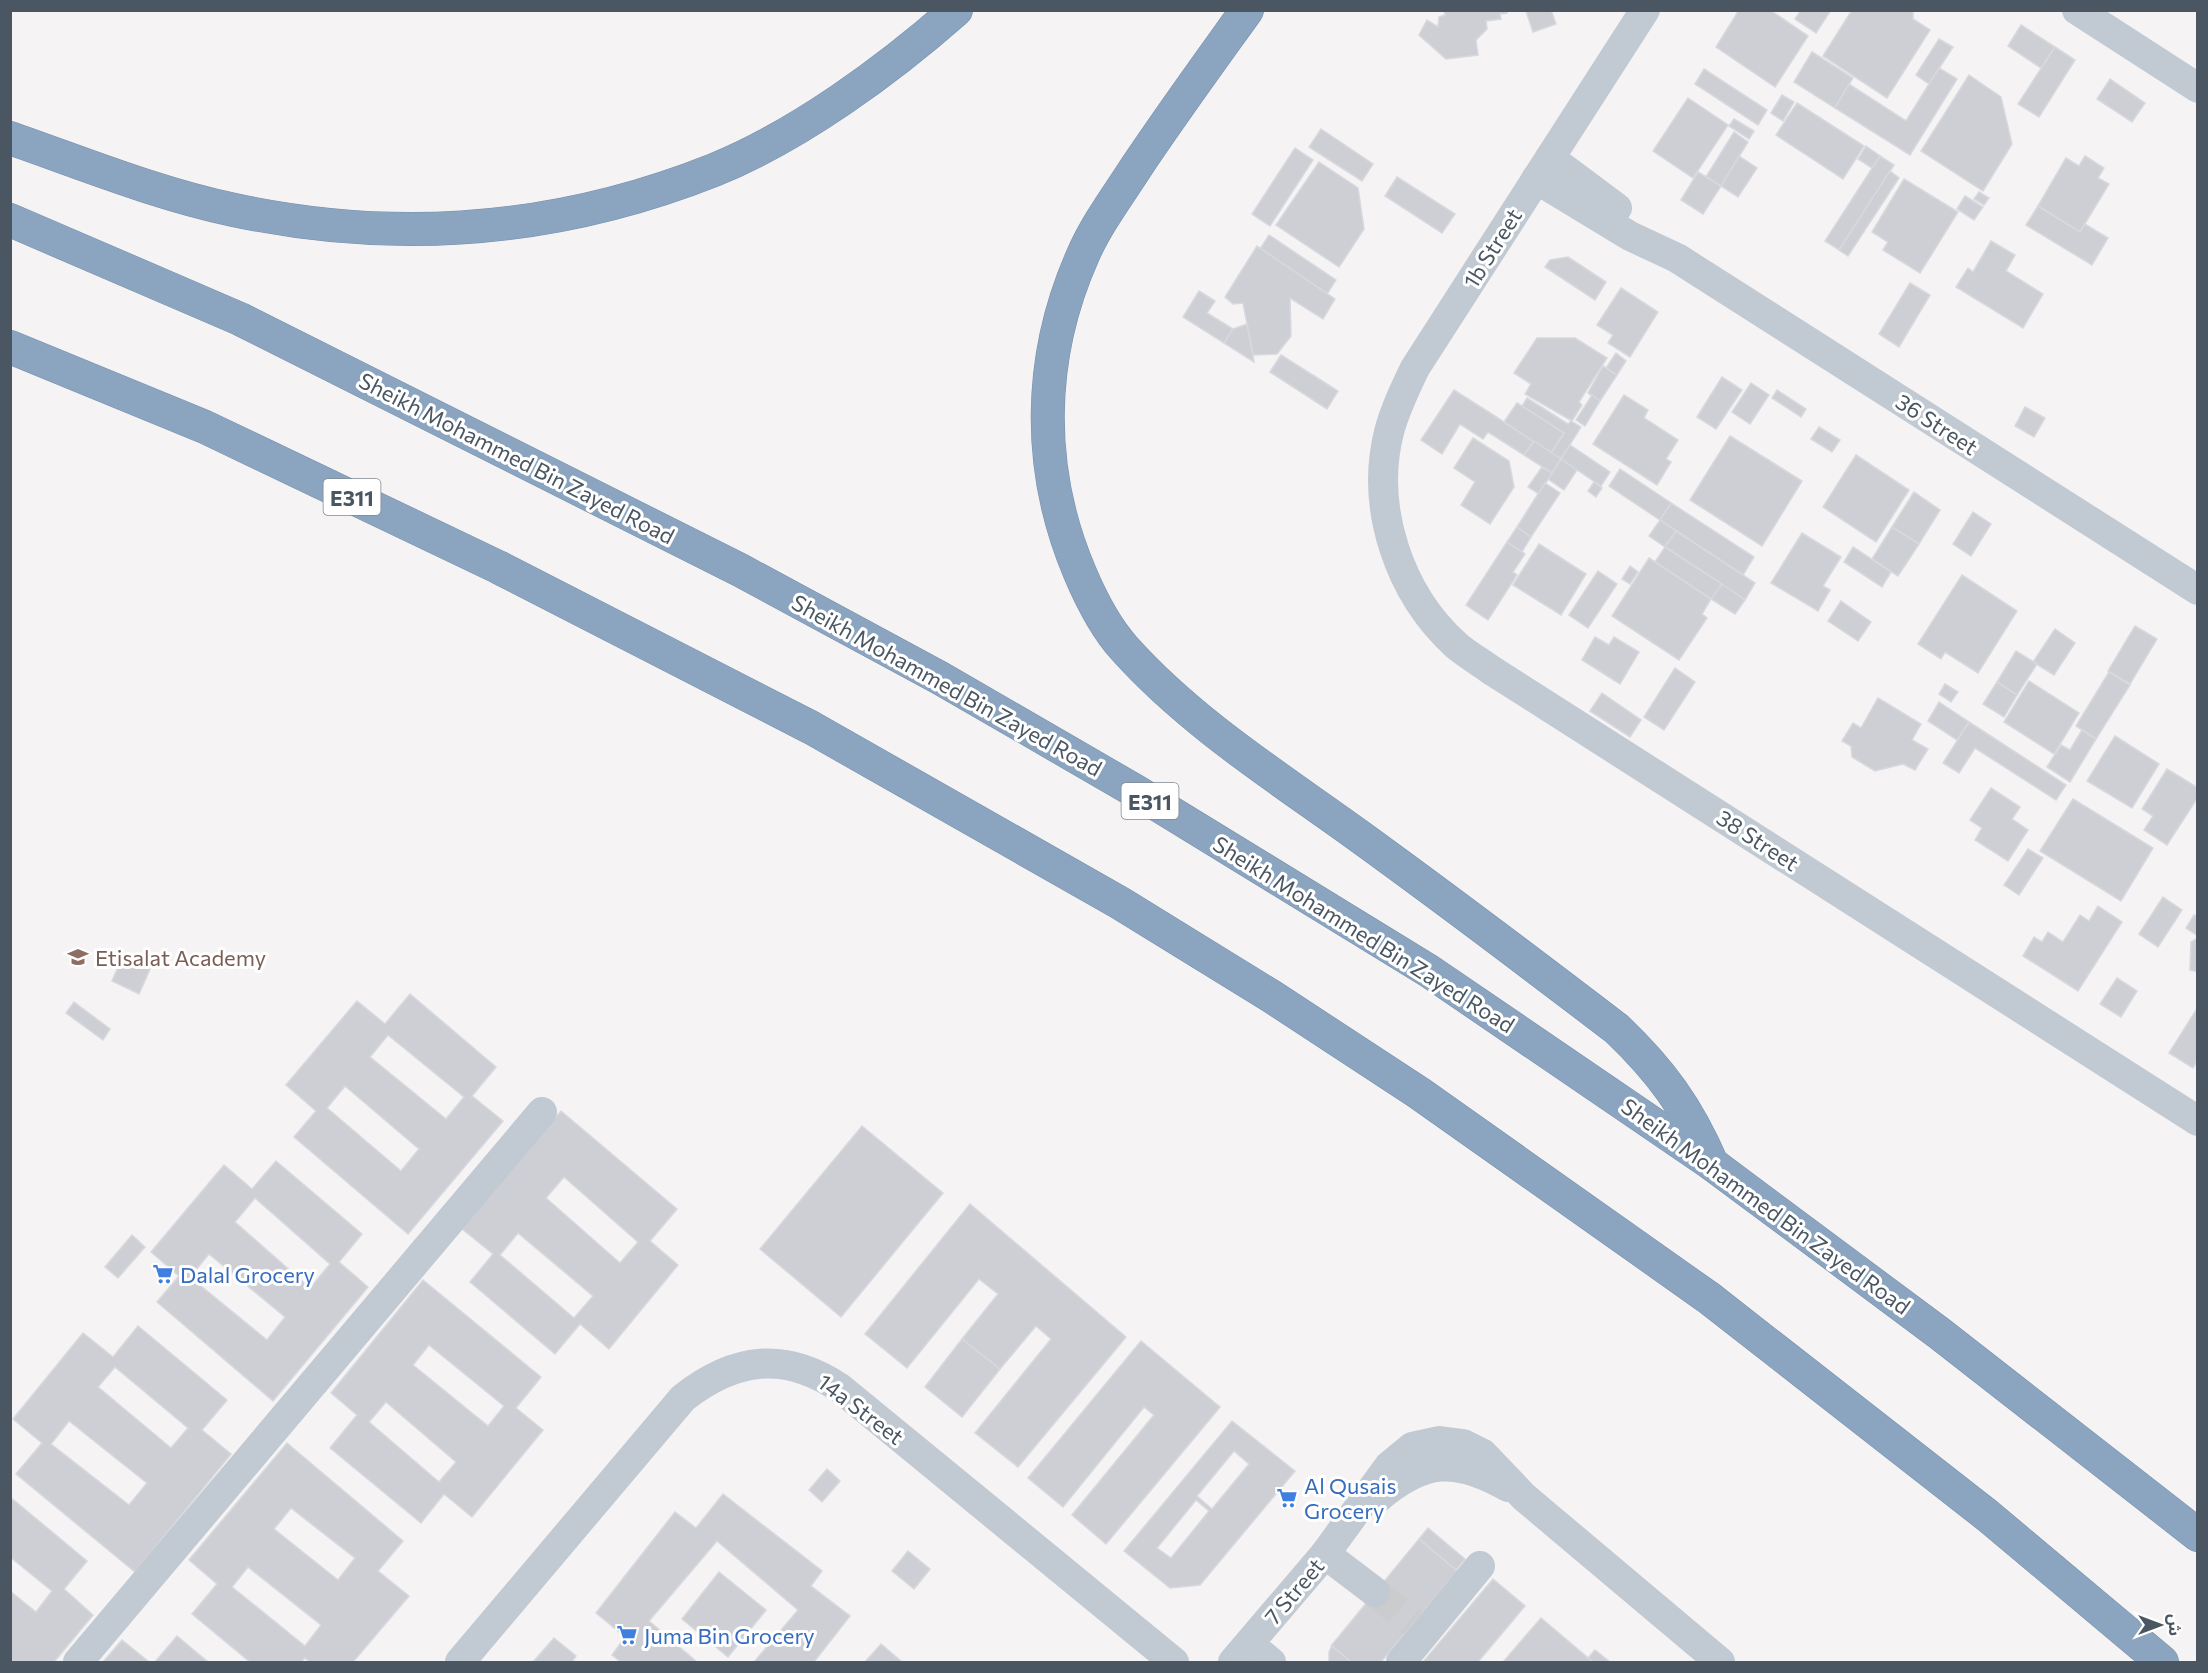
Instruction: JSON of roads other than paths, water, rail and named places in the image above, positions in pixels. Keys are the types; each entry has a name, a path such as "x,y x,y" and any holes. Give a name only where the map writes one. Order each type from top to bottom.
{"highway":[{"path":"10,138 165,192 233,210 302,222 374,230 442,230 514,224 582,210 650,192 716,169 800,125 873,78 956,10"},
{"path":"1247,10 1113,202 1084,253 1062,308 1050,365 1046,424 1052,483 1066,541 1090,595 1121,645 1158,685 1211,729 1374,846 1617,1029 1647,1058 1674,1090 1695,1125 1712,1164"},
{"name":"Sheikh Mohammed Bin Zayed Road","path":"10,220 240,319 740,570 940,678 1137,792 1429,971 1712,1164 1939,1332 2198,1535"},
{"name":"E311","path":"10,347 205,427 498,567 812,728 1120,903 1271,996 1419,1093 1709,1298 1979,1509 2162,1662"}],"street":[{"name":"1b Street","path":"1385,503 1389,433 1400,400 1416,368 1645,10"},
{"path":"2077,10 2198,88"},
{"name":"36 Street","path":"1543,169 1630,236 1677,258 2198,590"},
{"name":"38 Street","path":"1385,503 1392,543 1407,582 1429,616 1458,646 1491,670 2198,1121"},
{"path":"78,1662 542,1112"},
{"name":"14a Street","path":"460,1662 683,1398 712,1377 747,1365 762,1363 793,1365 810,1371 840,1389 1174,1662"},
{"name":"7 Street","path":"1251,1656 1353,1519 1399,1480 1422,1469 1448,1466 1484,1476 1524,1497 1719,1662"},
{"path":"1325,1554 1376,1592"},
{"path":"1401,1662 1419,1629 1480,1566"}],"tunnel":[{"path":"1375,1592 1413,1623"}],"place":[{"name":"Etisalat Academy","path":"78,957"},
{"name":"Dalal Grocery","path":"163,1274"},
{"name":"Al Qusais Grocery","path":"1287,1498"},
{"name":"Juma Bin Grocery","path":"627,1635"}]}
